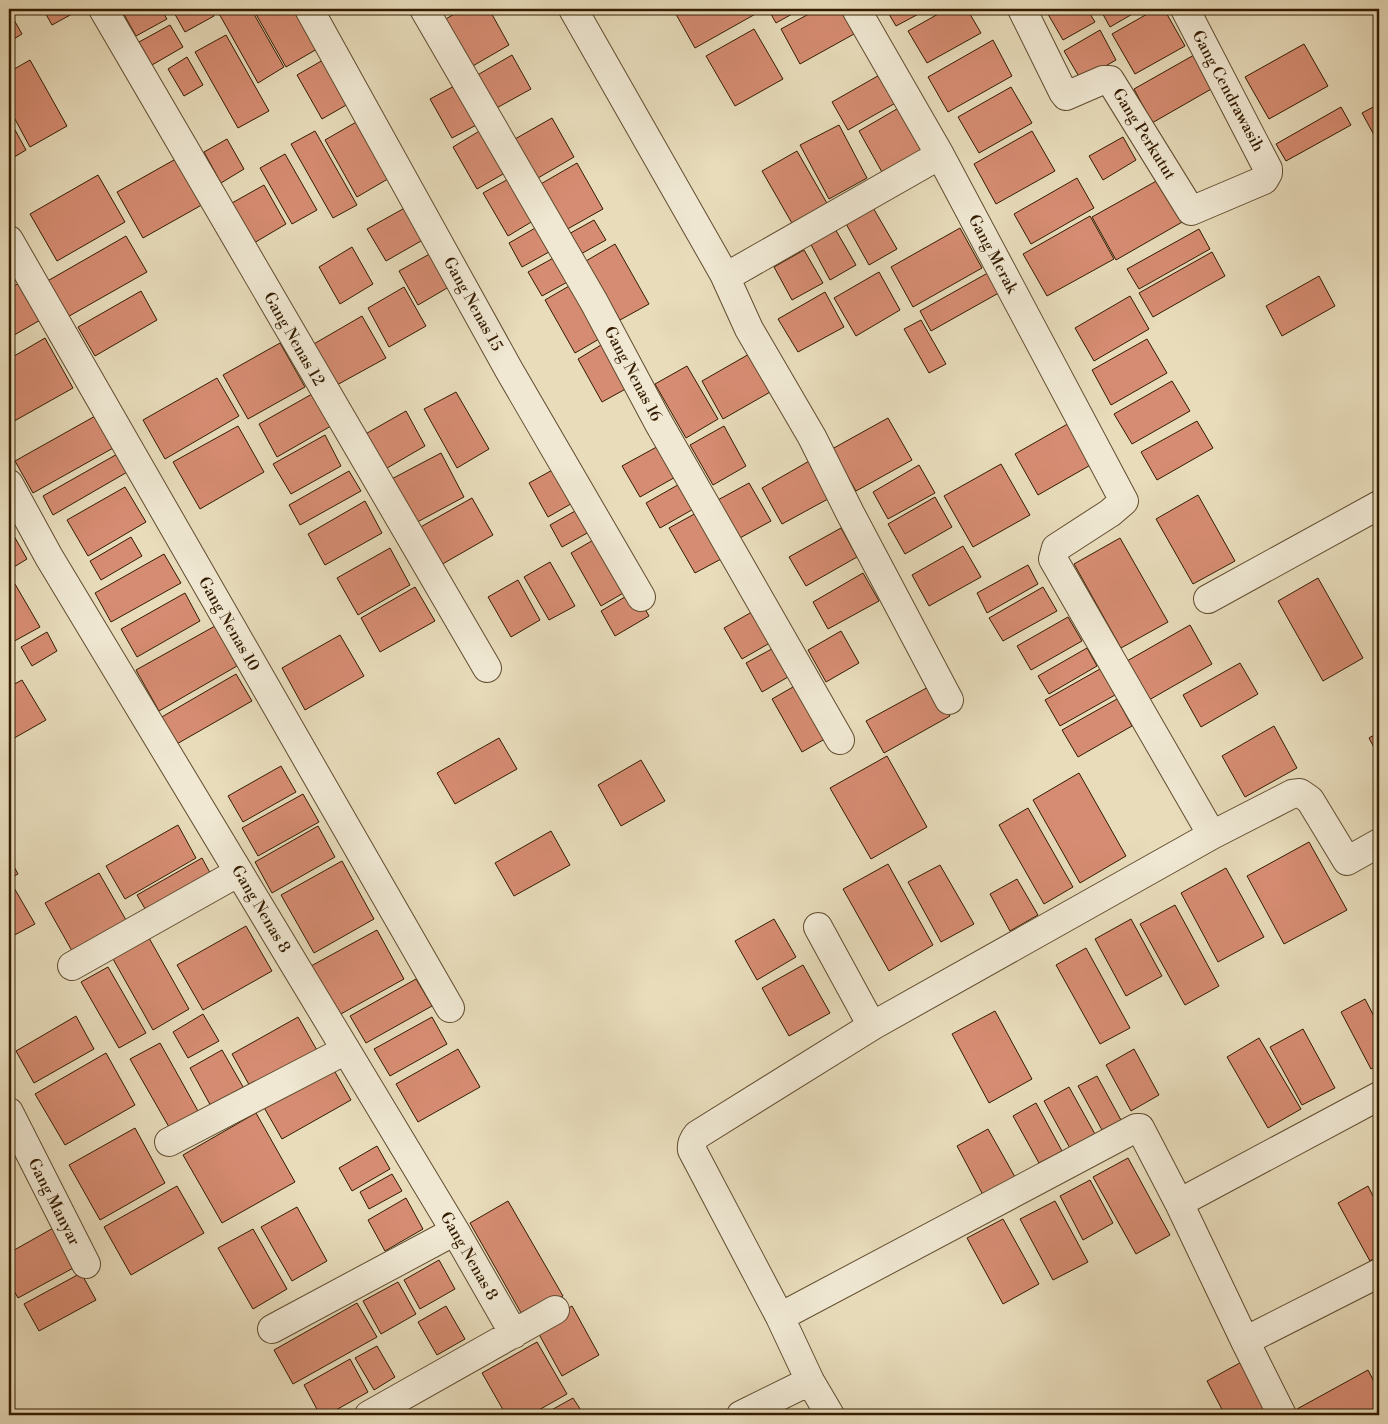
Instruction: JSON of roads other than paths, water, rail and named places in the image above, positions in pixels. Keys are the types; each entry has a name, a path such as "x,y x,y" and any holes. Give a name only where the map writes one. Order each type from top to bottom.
{"street":[{"name":"Gang Nenas 12","path":"102,9 487,668"},
{"name":"Gang Nenas 15","path":"309,9 509,370 641,597"},
{"name":"Gang Nenas 16","path":"424,9 594,302 658,422 840,740"},
{"path":"573,9 724,274 749,329 812,437 949,700"},
{"name":"Gang Merak","path":"856,9 940,155 1124,501 1110,513 1056,548 1053,559 1212,835"},
{"name":"Gang Perkutut","path":"1022,9 1066,96 1103,80 1110,80 1190,211 1264,180 1268,173"},
{"name":"Gang Cendrawasih","path":"1185,9 1267,165 1268,173"},
{"path":"724,274 731,274 940,155"},
{"name":"Gang Nenas 10","path":"9,240 450,1008"},
{"name":"Gang Nenas 8","path":"9,484 49,557 455,1231 509,1336"},
{"path":"1208,599 1379,505"},
{"path":"830,1415 810,1381 780,1317 692,1150 693,1141 697,1135 872,1026 1212,835 1292,794 1300,793 1310,800 1347,861 1379,843"},
{"path":"72,966 239,872"},
{"path":"818,927 872,1026"},
{"path":"169,1142 346,1050"},
{"path":"1179,1203 1379,1096"},
{"name":"Gang Manyar","path":"9,1112 86,1264"},
{"path":"780,1317 1136,1128 1140,1128 1179,1203 1282,1415"},
{"path":"272,1329 455,1231"},
{"path":"1246,1341 1379,1273"},
{"path":"369,1415 555,1310"},
{"path":"741,1415 810,1381"}]}
